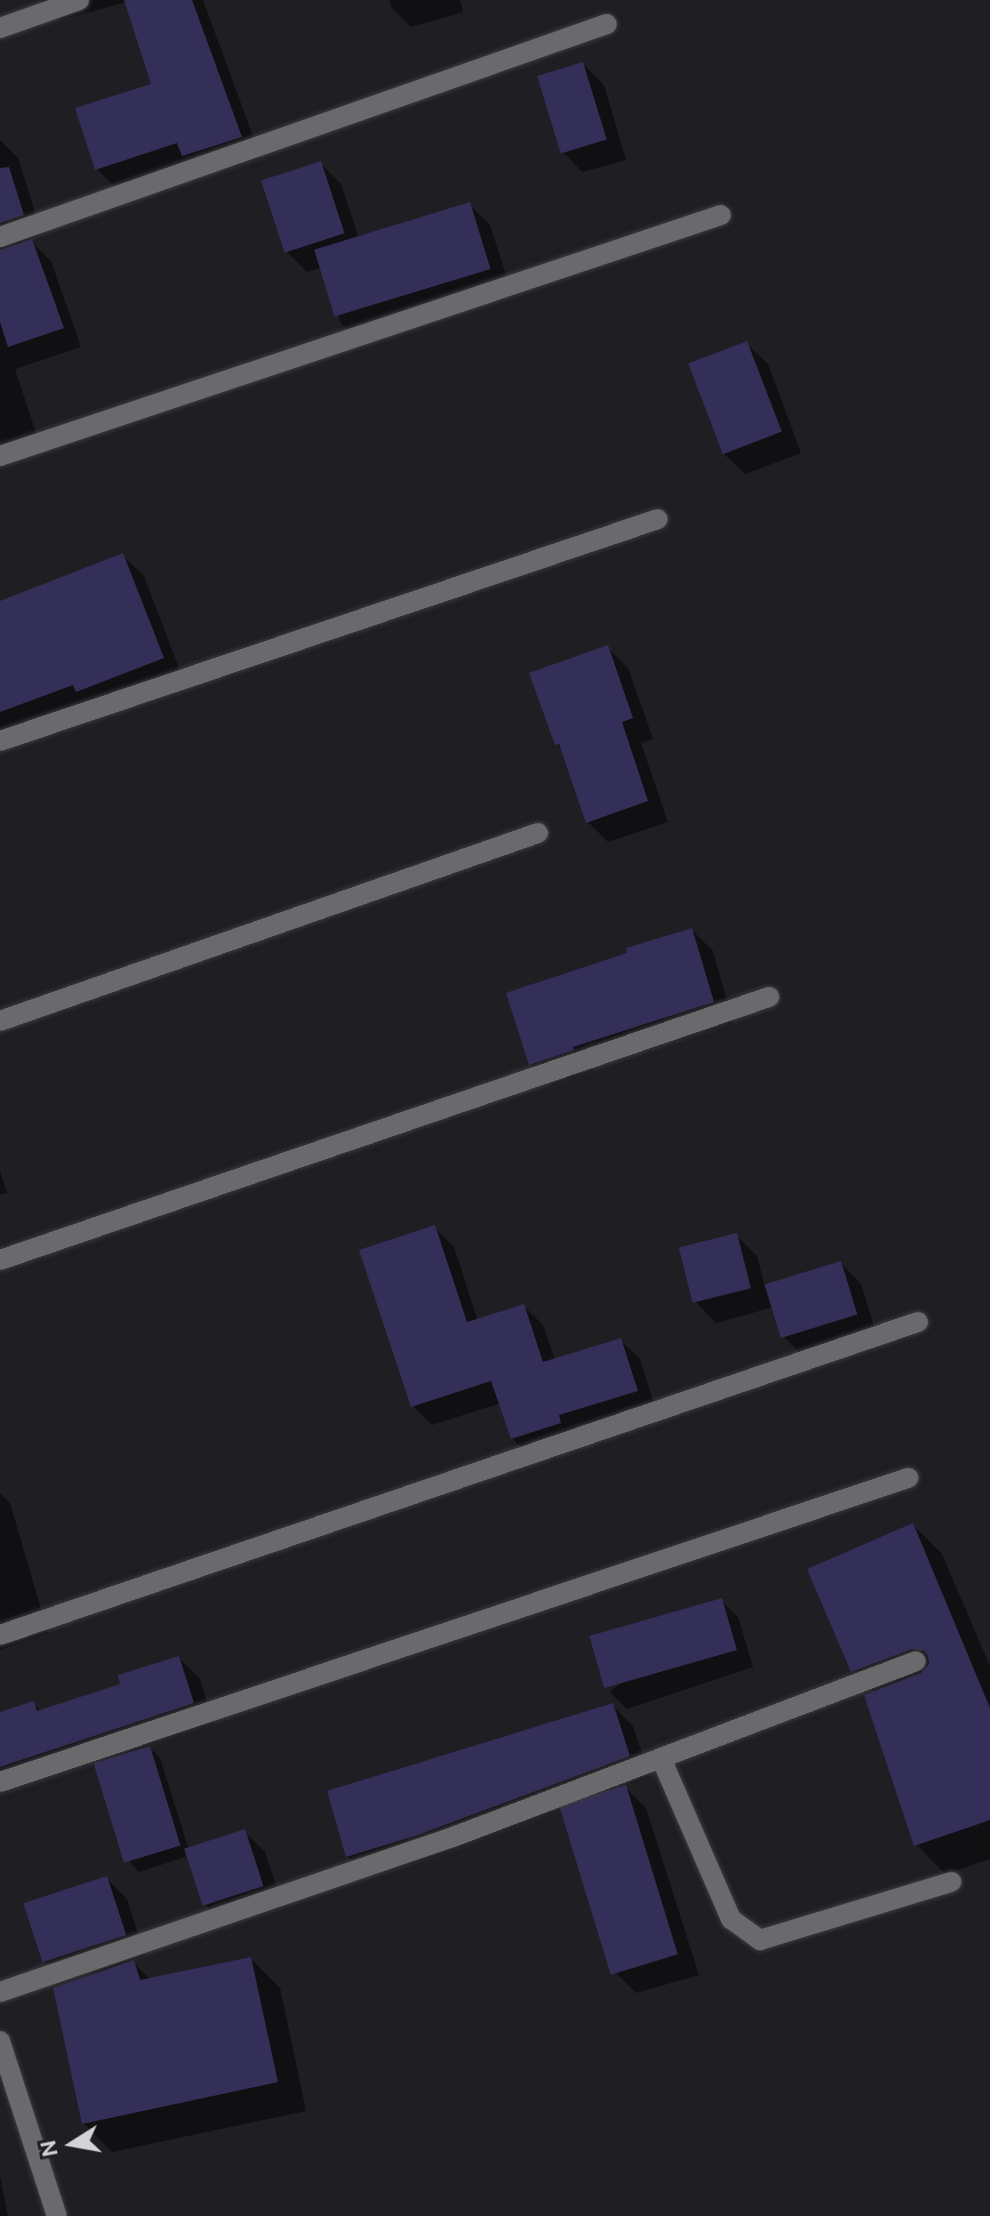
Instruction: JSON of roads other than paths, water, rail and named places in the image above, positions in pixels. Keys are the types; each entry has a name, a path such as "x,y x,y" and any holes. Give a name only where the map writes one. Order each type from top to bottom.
{"street":[{"path":"0,28 79,0"},
{"path":"0,237 607,24"},
{"path":"0,456 721,215"},
{"path":"0,741 658,519"},
{"path":"0,1021 538,833"},
{"path":"0,1260 769,997"},
{"path":"0,1635 918,1322"},
{"path":"0,1782 908,1478"},
{"path":"0,1992 453,1837 916,1661"},
{"path":"661,1758 731,1919 760,1940 951,1882"},
{"path":"0,2041 57,2216"}]}
